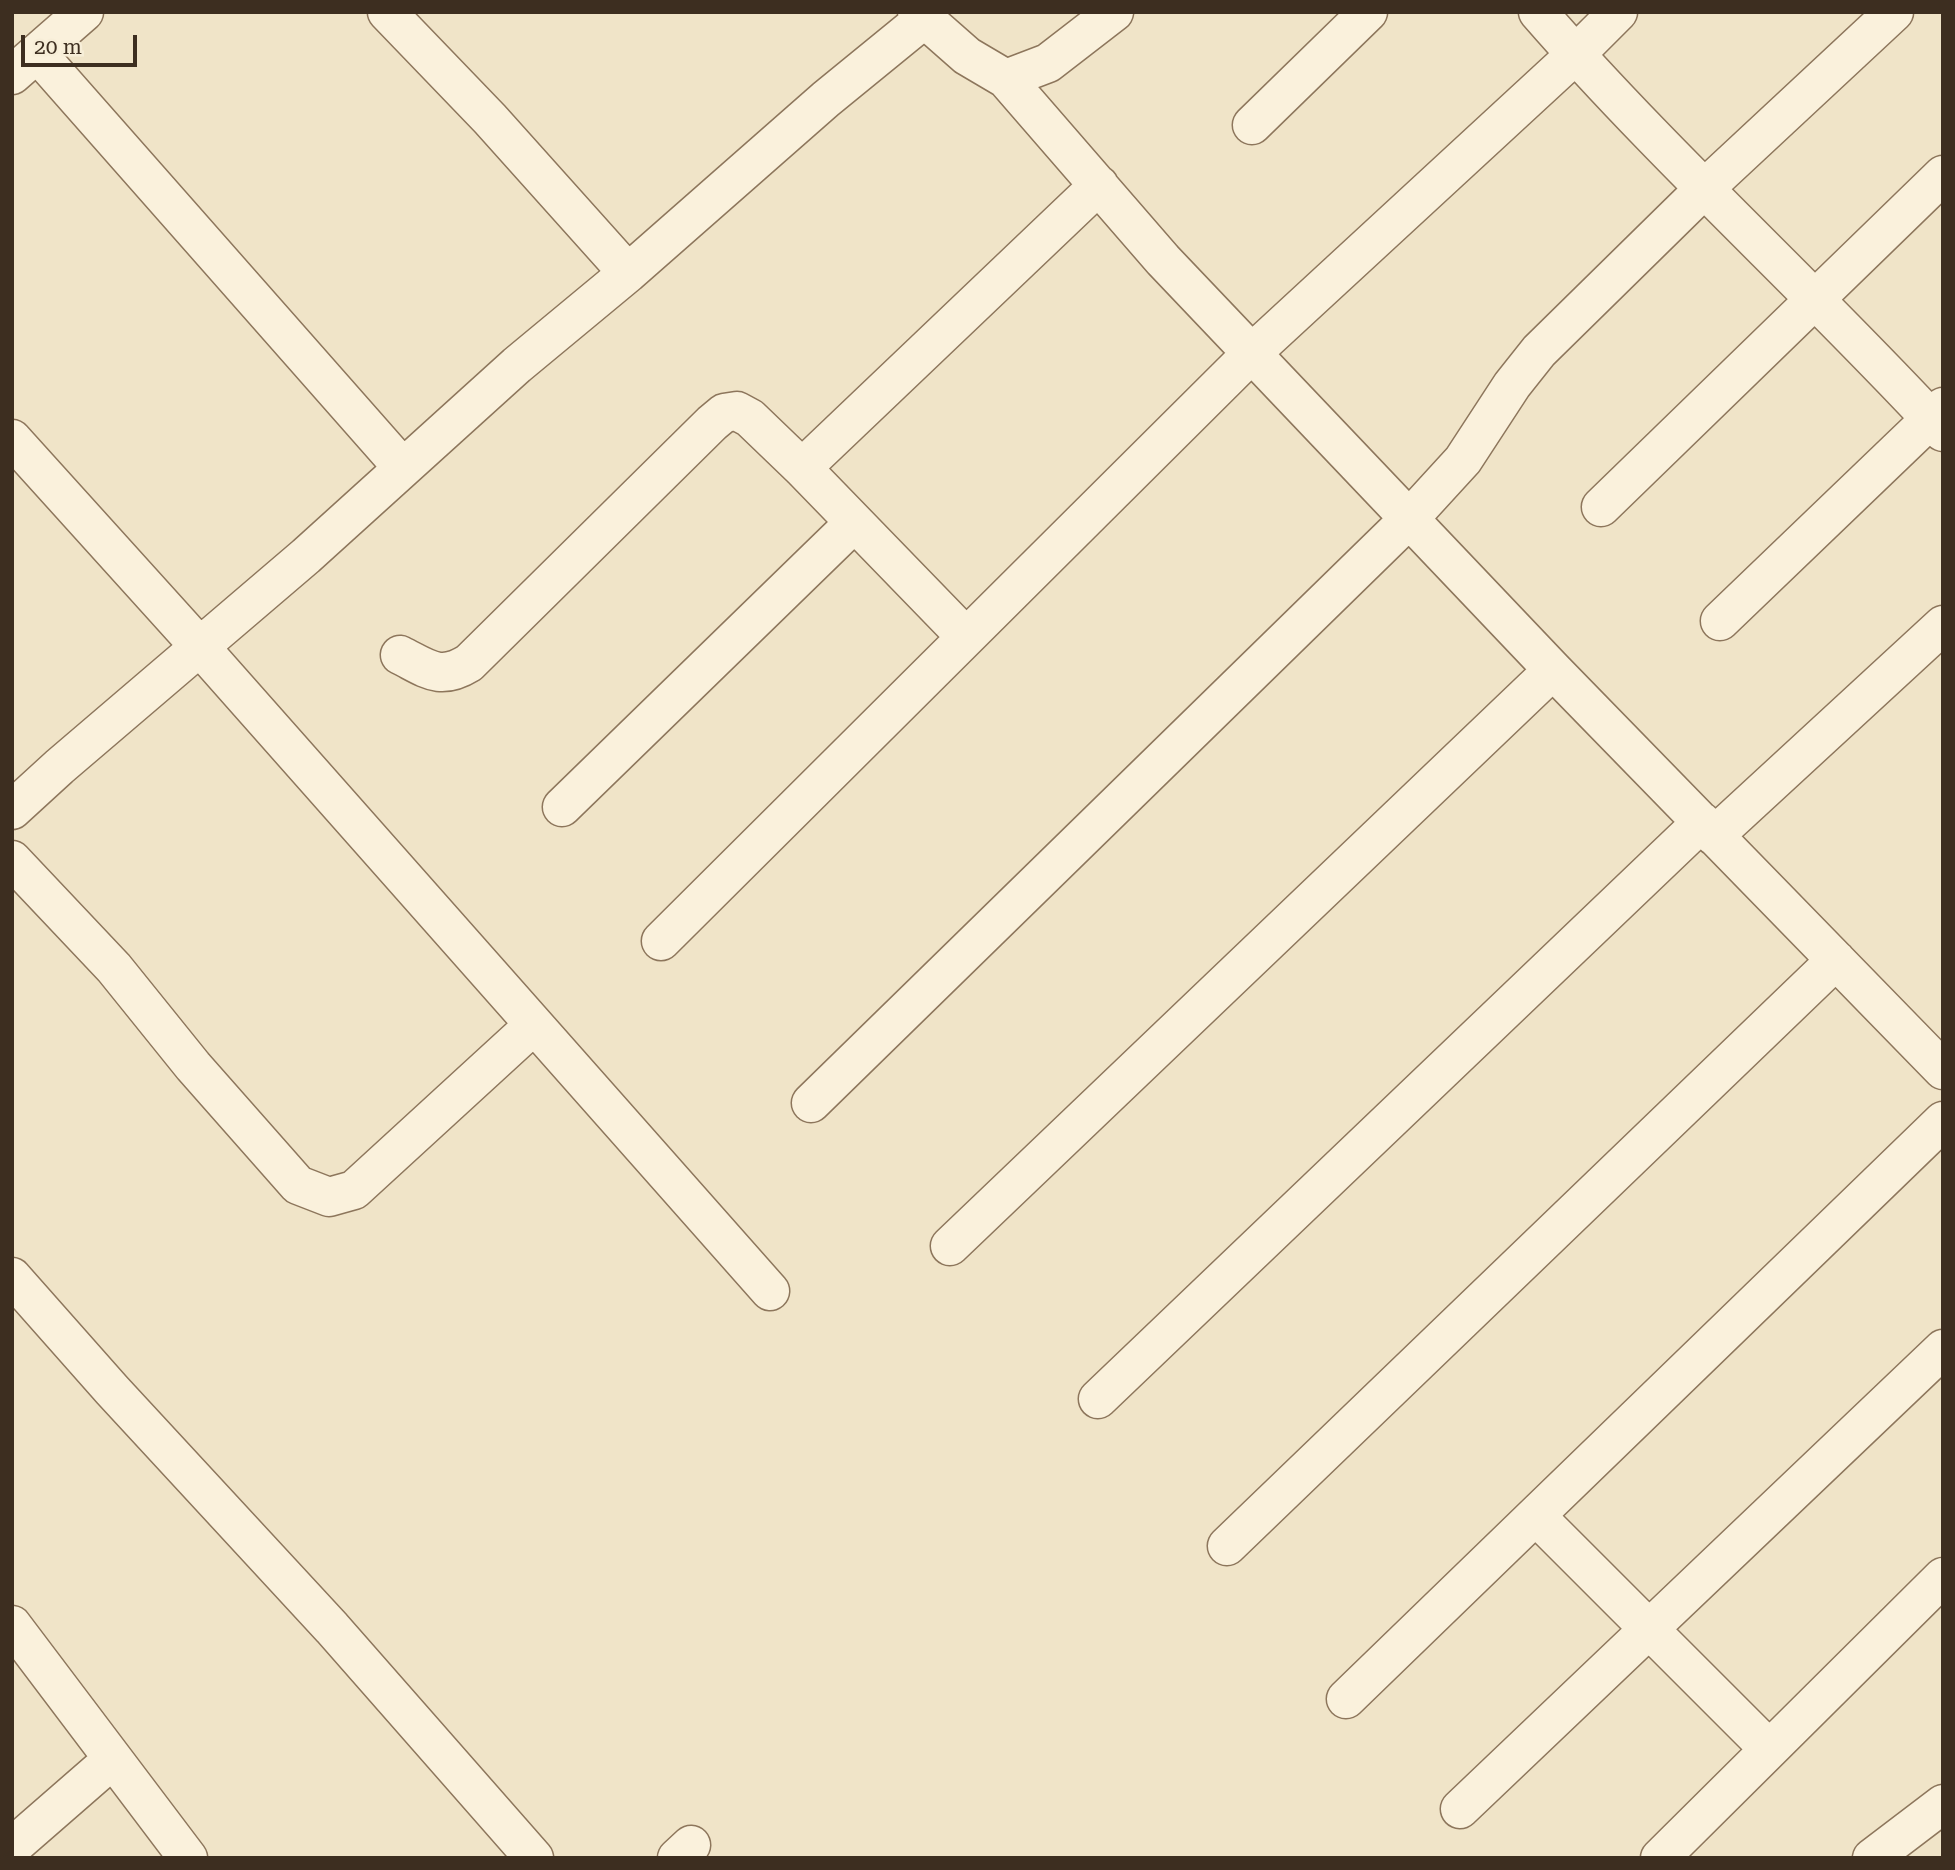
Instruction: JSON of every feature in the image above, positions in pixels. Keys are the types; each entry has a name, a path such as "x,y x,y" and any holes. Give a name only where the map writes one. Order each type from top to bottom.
{"street":[{"path":"84,12 25,64 403,468"},
{"path":"387,12 490,119 628,273"},
{"path":"1006,79 1048,64 1114,12"},
{"path":"1252,125 1368,12"},
{"path":"1538,12 1575,55 1703,189 1939,420 1720,621"},
{"path":"661,941 1252,353 1575,55 1618,12"},
{"path":"811,1103 1409,519 1463,460 1512,385 1539,351 1703,189 1894,12"},
{"path":"12,810 306,556 517,365 628,273 920,16 967,56 1006,79 1163,260 1553,670 1943,1070"},
{"path":"1601,506 1943,175"},
{"path":"802,468 1098,185"},
{"path":"400,655 431,671 444,674 469,663 724,412 737,411 750,418 802,468 966,638"},
{"path":"12,439 769,1291"},
{"path":"562,807 855,523"},
{"path":"1098,1399 1708,829 1943,625"},
{"path":"950,1246 1553,670"},
{"path":"12,860 114,968 193,1066 298,1185 329,1196 354,1190 534,1025"},
{"path":"1227,1546 1836,960"},
{"path":"1346,1699 1943,1121"},
{"path":"12,1277 332,1628 534,1858"},
{"path":"1460,1809 1943,1349"},
{"path":"1536,1516 1769,1749"},
{"path":"1660,1858 1943,1577"},
{"path":"12,1625 188,1858"},
{"path":"12,1847 113,1759"},
{"path":"1871,1858 1943,1804"}]}
